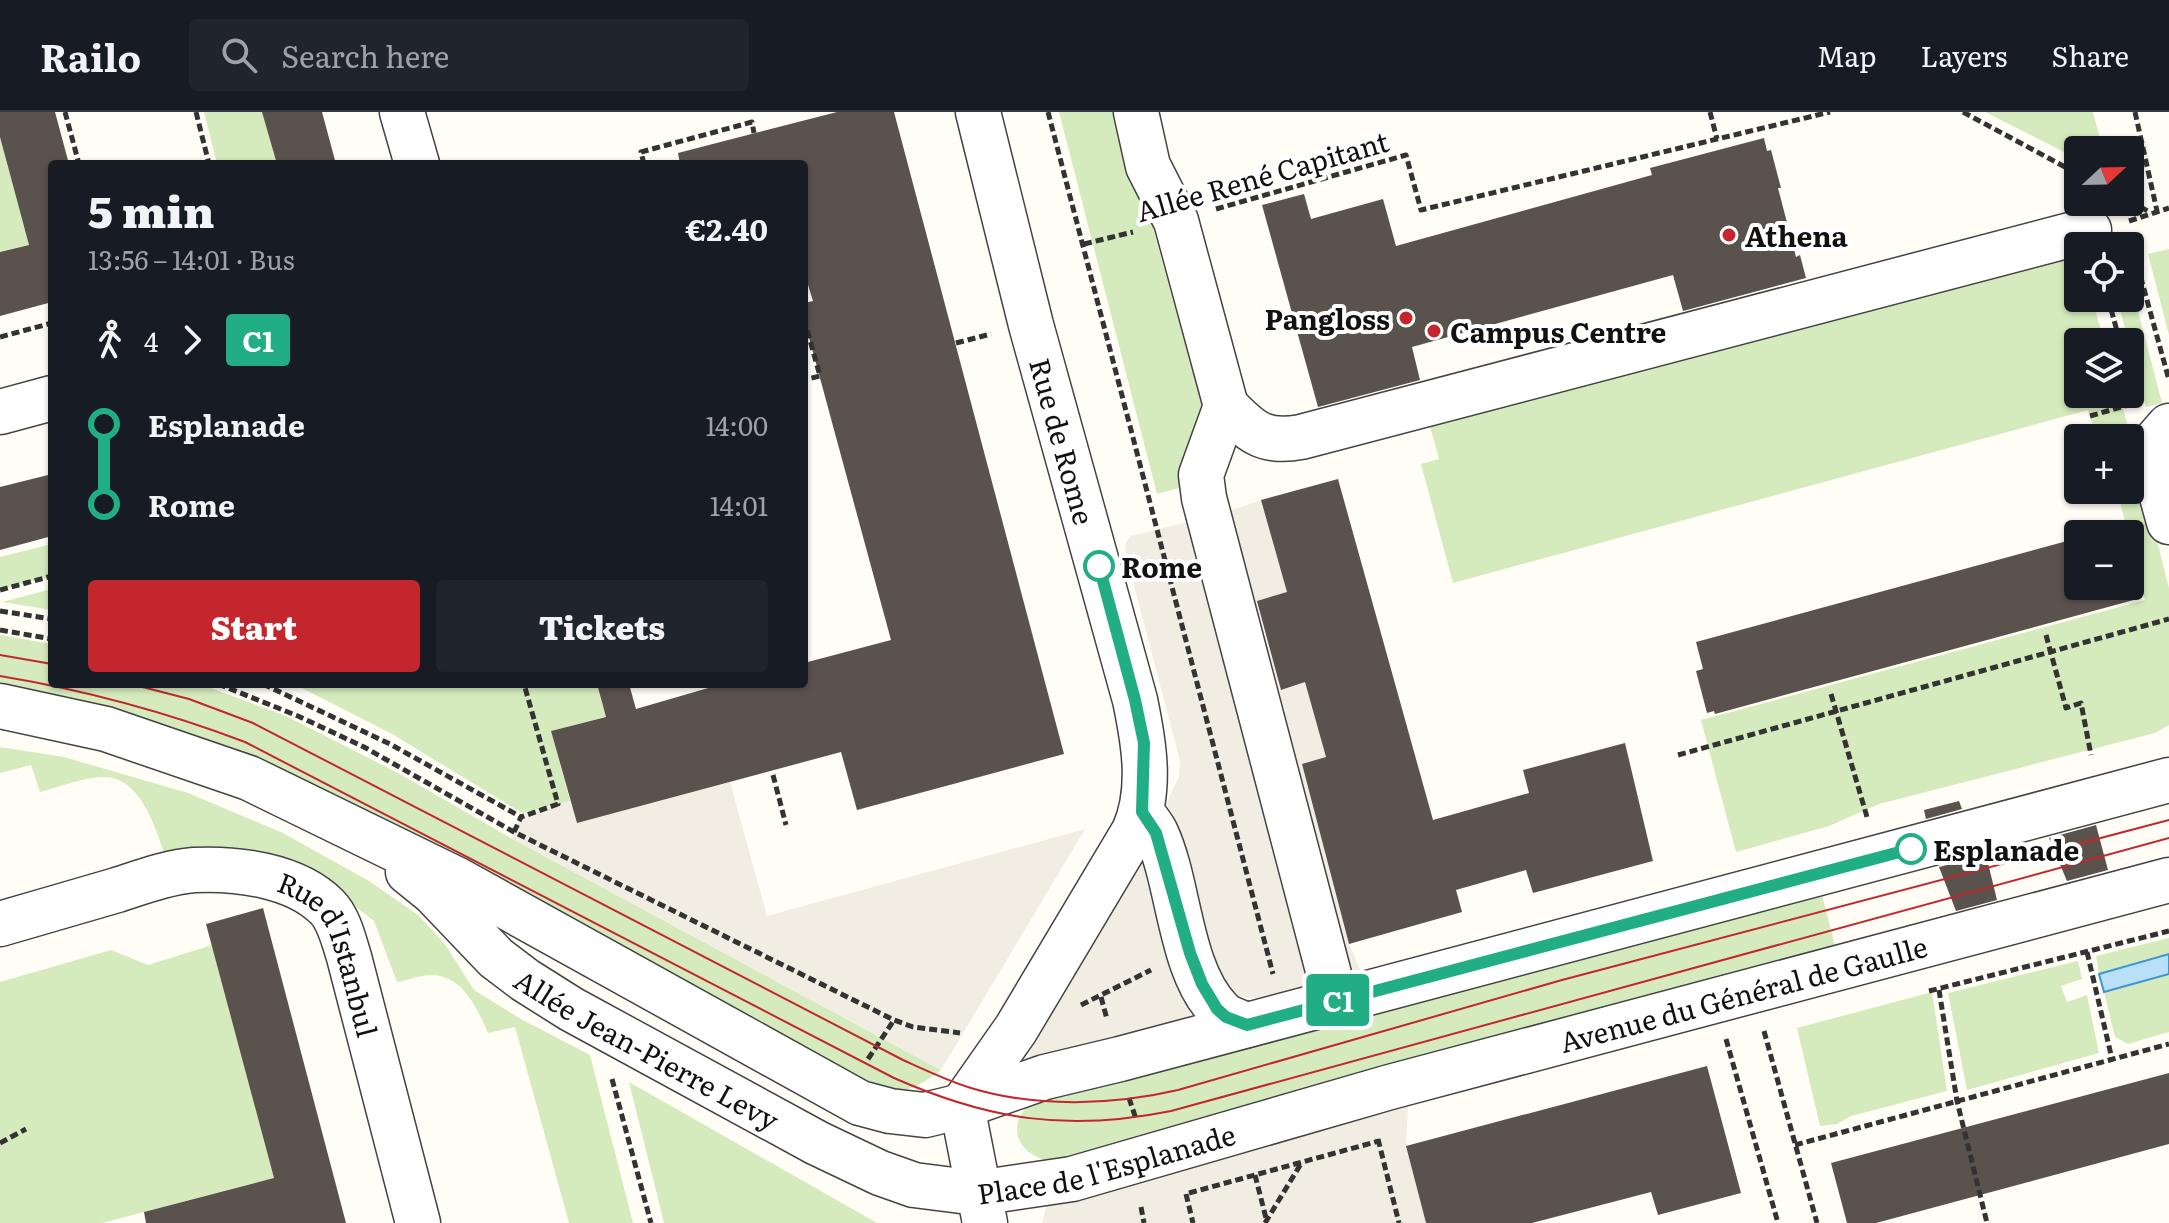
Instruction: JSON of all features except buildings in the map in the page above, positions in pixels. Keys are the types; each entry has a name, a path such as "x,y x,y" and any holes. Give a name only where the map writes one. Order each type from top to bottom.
{"street":[{"path":"402,112 416,160"},
{"name":"Rue de Rome","path":"978,112 1031,325 1135,700 1144,743 1142,812"},
{"path":"1136,112 1148,166 1176,221 1226,406 1249,430 1278,441 2108,226"},
{"path":"0,412 48,399"},
{"path":"1226,406 1201,475 1204,498 1336,1001"},
{"path":"2153,414 2149,449 2169,522"},
{"name":"Allée Jean-Pierre Levy","path":"0,706 48,715 155,744 249,778 456,879 860,1103 890,1111 925,1115 962,1106"},
{"name":"Allée Jean-Pierre Levy","path":"0,713 48,715"},
{"path":"962,1106 1037,1079 2169,780"},
{"path":"1142,812 1156,833 1190,953 1202,984 1217,1009 1226,1017 1247,1025"},
{"path":"962,1106 1016,1029 1134,831 1142,812"},
{"name":"Allée Jean-Pierre Levy","path":"359,834 434,893 496,958 571,1009 817,1143 880,1173 981,1208"},
{"name":"Rue d'Istanbul","path":"0,924 191,870 226,870 261,876 309,894 328,908 341,931 418,1223"},
{"name":"Avenue du Général de Gaulle","path":"1319,1108 2169,880"},
{"name":"Place de l'Esplanade","path":"962,1106 981,1208 1319,1108"}],"path":[{"path":"65,112 78,160"},
{"path":"196,112 208,160"},
{"path":"751,112 754,133"},
{"path":"1048,112 1276,986"},
{"path":"1710,112 1717,139"},
{"name":"Allée René Capitant","path":"1084,244 1406,155 1421,210 1830,112"},
{"path":"1963,112 2064,166"},
{"path":"2135,112 2140,136"},
{"path":"643,160 641,152 752,122"},
{"path":"2144,157 2155,212 2144,207"},
{"path":"2108,226 2169,380"},
{"path":"0,337 48,324"},
{"path":"808,333 820,376 808,379"},
{"path":"2090,416 2153,414"},
{"path":"0,590 48,577"},
{"path":"0,611 48,618"},
{"path":"1678,755 2169,619"},
{"path":"0,630 48,638"},
{"path":"2046,635 2066,708 2081,703 2091,755"},
{"path":"228,688 364,747 514,832 903,1024 941,1033 1016,1029 1037,1024 1190,953"},
{"path":"271,688 390,744 521,817"},
{"path":"514,832 521,817 558,804 525,688"},
{"path":"1831,694 1868,822"},
{"path":"773,775 786,825"},
{"path":"2087,952 2112,1059"},
{"path":"1939,990 1957,1101 1987,1223"},
{"path":"1753,992 1817,1223"},
{"path":"1725,1032 1778,1223"},
{"path":"1795,1145 2169,1044"},
{"path":"610,1070 651,1223"},
{"path":"0,1143 26,1129"},
{"path":"1376,1129 1399,1223"},
{"path":"1171,1198 1379,1141"},
{"path":"1266,1222 1302,1162"},
{"path":"1255,1175 1266,1222"},
{"path":"1186,1194 1193,1223"},
{"path":"1144,1223 1141,1207 1156,1203"}],"green space":[{"path":"204,112 263,112 276,160 216,160"},
{"path":"1059,112 1121,112 1196,384 1207,381 1190,485 1157,494"},
{"path":"1985,112 2093,112 2099,136 2064,136 2064,152"},
{"path":"0,137 25,230 44,241 0,252"},
{"path":"2169,249 2169,335 2148,254"},
{"path":"2064,253 2064,312 2096,312 2100,328 2064,328 2064,408 2123,408 2127,424 2092,424 2088,410 1453,583 1421,464 1439,459 1428,419"},
{"path":"2121,312 2138,312 2142,328 2125,328"},
{"path":"2144,334 2162,403 2146,407 2144,399"},
{"path":"2144,489 2169,588 2169,725 2155,733 1879,804 1829,826 1736,852 1701,720 2145,600 2144,520 2125,520 2121,504 2144,504"},
{"path":"48,545 48,577 0,590 0,557"},
{"path":"48,590 48,609 2,602"},
{"path":"0,635 48,643 48,688 211,688 286,716 398,773 511,838 941,1070 908,1089 869,1093 344,805 0,688"},
{"path":"302,688 598,688 604,711 612,715 551,731 570,801 522,813 392,734"},
{"path":"0,747 64,757 188,793 283,833 369,881 418,915 445,944 474,990 590,1055 633,1223 569,1223 515,1027 488,1033 469,996 445,978 430,975 397,982 374,921 333,889 165,856 151,818 127,785 102,777 40,792 31,765 0,773"},
{"path":"1820,887 1837,953 1058,1162 1035,1156 1026,1150 1017,1133 1022,1113 1030,1103"},
{"path":"2169,938 2169,954 2099,974 2096,956"},
{"path":"212,945 276,1185 262,1181 102,1223 0,1223 0,982 111,950 148,965"},
{"path":"2078,961 2082,979 2061,986 2067,1002 2087,995 2099,1053 1967,1090 1948,993"},
{"path":"2169,974 2169,1032 2128,1044 2115,1037 2104,992"},
{"path":"1932,992 1947,1091 1851,1116 1837,1124 1820,1126 1797,1028"},
{"path":"629,1082 877,1223 664,1223"}],"shaded area":[{"path":"1261,500 1287,592 1258,601 1282,690 1305,682 1326,757 1302,765 1349,944 1361,972 1264,998 1246,998 1227,992 1209,977 1166,804 1179,777 1180,761 1125,551 1126,542 1131,536 1217,515"},
{"path":"730,782 767,916 1085,829 941,1070 511,838 522,813 570,801 577,823"},
{"path":"1146,860 1190,1010 1189,1018 1179,1024 1029,1060 1030,1052 1140,862"},
{"path":"1405,1099 1408,1106 1406,1146 1426,1223 1042,1223 1047,1204"}],"water":[{"path":"2169,954 2169,974 2104,992 2099,974"}],"tram line":[{"path":"0,655 48,663"},
{"path":"0,676 48,685"},
{"path":"63,688 185,721 245,742 894,1078 963,1104 1030,1118 1063,1121 1098,1121 1171,1111 2169,838"},
{"path":"146,688 189,699 253,723 920,1068 971,1088 1048,1101 1128,1099 1178,1090 1562,980 2169,820"}],"bus line":[{"name":"C1","path":"1099,566 1144,743 1142,812 1156,833 1190,953 1202,984 1217,1009 1226,1017 1247,1025 1911,849"}],"place":[{"name":"Athena","path":"1729,235"},
{"name":"Pangloss","path":"1406,318"},
{"name":"Campus Centre","path":"1434,331"},
{"name":"Rome","path":"1099,566"},
{"name":"Esplanade","path":"1911,849"}]}
